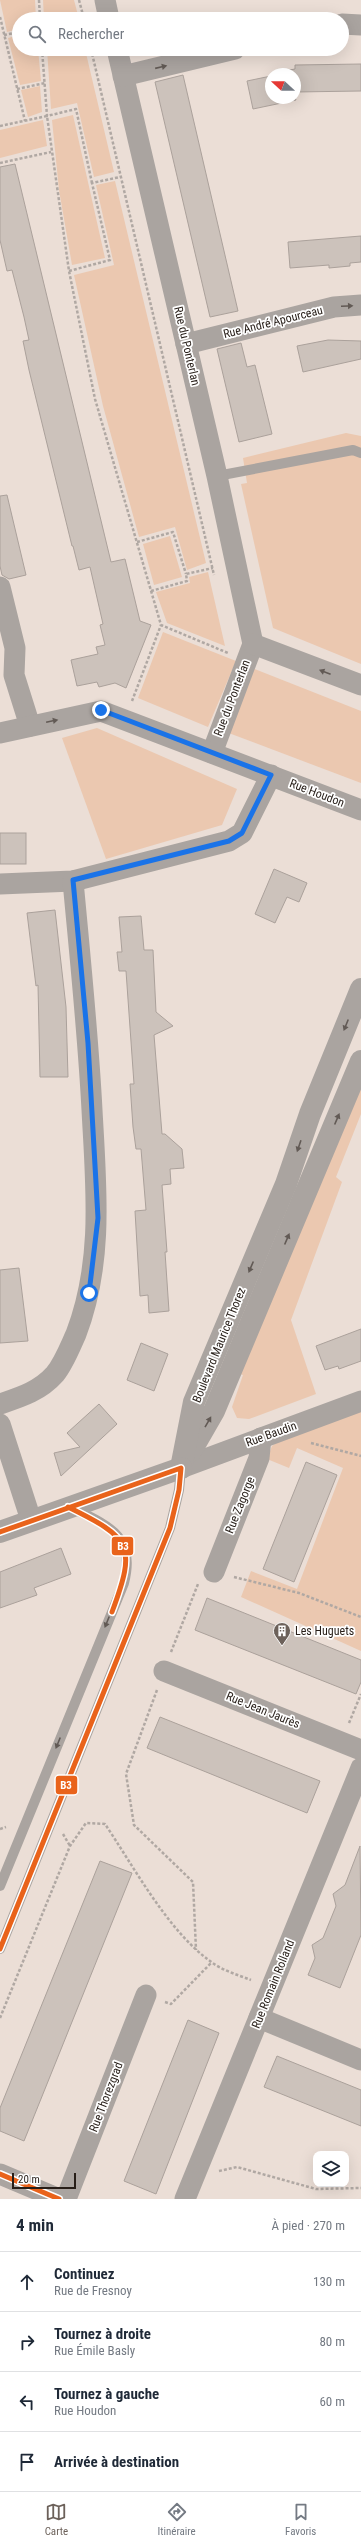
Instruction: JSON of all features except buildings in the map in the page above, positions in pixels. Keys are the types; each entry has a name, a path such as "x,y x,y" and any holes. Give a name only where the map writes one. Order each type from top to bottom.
{"street":[{"path":"105,0 108,12"},
{"path":"349,25 361,26"},
{"name":"Rue du Ponterlan","path":"118,56 217,476 253,644 212,753"},
{"path":"123,76 206,56"},
{"name":"Rue André Apourceau","path":"186,344 334,306 361,306"},
{"path":"0,587 15,648 14,675 30,726"},
{"name":"Rue du Ponterlan","path":"253,644 361,685"},
{"name":"Rue Houdon","path":"0,733 101,710 361,810"},
{"path":"0,884 73,880 229,841 242,833 271,775"},
{"path":"0,1404 25,1396 43,1385 56,1372 70,1348 80,1324 89,1293 95,1257 98,1218 89,1051 73,880"},
{"name":"Boulevard Maurice Thorez","path":"181,1468 194,1402 286,1184 310,1114 361,989"},
{"name":"Boulevard Maurice Thorez","path":"181,1468 214,1411 361,1061"},
{"name":"Rue Baudin","path":"181,1468 361,1401"},
{"path":"0,1424 31,1520"},
{"name":"Rue Zagorge","path":"214,1572 259,1458 261,1438"},
{"path":"0,1532 181,1468"},
{"name":"Rue Jean Jaurès","path":"164,1671 361,1750"},
{"name":"Rue Romain Rolland","path":"185,2199 361,1768"},
{"name":"Rue Thorezgrad","path":"66,2199 146,1994"},
{"path":"259,2018 360,2056"},
{"path":"0,2174 59,2199"}],"lane":[{"path":"217,476 353,450 361,453"},
{"path":"0,1949 170,1528 179,1490 181,1468"},
{"path":"0,1886 124,1583 128,1566 128,1554 120,1537 112,1529 68,1507"}],"path":[{"path":"39,0 40,12"},
{"path":"79,0 82,12"},
{"path":"0,16 25,121"},
{"path":"4,35 12,33"},
{"path":"43,56 51,152 69,271 95,399 161,625 233,656 232,648"},
{"path":"92,56 216,582"},
{"path":"17,89 45,83"},
{"path":"0,126 76,110 110,260 69,271"},
{"path":"0,163 51,152"},
{"path":"92,183 120,177"},
{"path":"137,542 173,532 186,574 187,581 151,591"},
{"path":"186,574 213,568"},
{"path":"196,1950 193,1882 134,1825 126,1774 196,1586 214,1572 299,1593 361,1617"},
{"path":"341,1742 361,1694"},
{"path":"0,2018 70,1846 86,1823 105,1824 174,1926 196,1950 211,1962 271,1989"},
{"path":"171,2004 211,1962"},
{"path":"194,2177 237,2166 316,2189 361,2188"}],"shaded area":[{"path":"0,0 35,0 36,12 12,12 12,31 7,32"},
{"path":"43,0 74,0 77,12 44,12"},
{"path":"12,37 12,54 8,38"},
{"path":"13,56 39,56 41,81 20,85"},
{"path":"47,56 87,56 114,172 94,177 77,103 51,109"},
{"path":"40,86 42,112 28,117 21,90"},
{"path":"73,115 105,258 72,265 59,190 52,120"},
{"path":"43,120 47,146 0,158 0,130"},
{"path":"115,181 206,563 187,570 175,527 139,537 103,406 74,275 114,265 96,185"},
{"path":"346,433 361,436 361,664 273,628 241,484 247,483 243,458"},
{"path":"170,536 182,577 154,585 143,544"},
{"path":"208,572 225,646 167,623 156,592 190,583 189,577"},
{"path":"163,632 236,661 208,727 138,698"},
{"path":"252,668 361,711 361,783 226,732"},
{"path":"97,728 237,789 222,825 106,859 62,738"},
{"path":"361,1088 361,1114 336,1177 342,1182 291,1320 316,1394 249,1419 237,1418 232,1407 243,1375 239,1374"},
{"path":"361,1410 361,1651 241,1597 251,1571 297,1589 343,1468 297,1448 289,1468 267,1459 272,1446 283,1438"}],"transit line":[{"name":"B3","path":"0,1532 181,1468 179,1490 170,1528 0,1949"},
{"name":"B3","path":"68,1507 105,1527 116,1536 123,1546 126,1558 125,1572 112,1612"},
{"name":"B3","path":"0,2174 59,2199"}],"place":[{"name":"Les Huguets","path":"282,1646"}],"route":[{"path":"89,1293 95,1257 98,1218 88,1043 73,880 120,870 229,841 242,833 250,821 271,775 101,710"}]}
